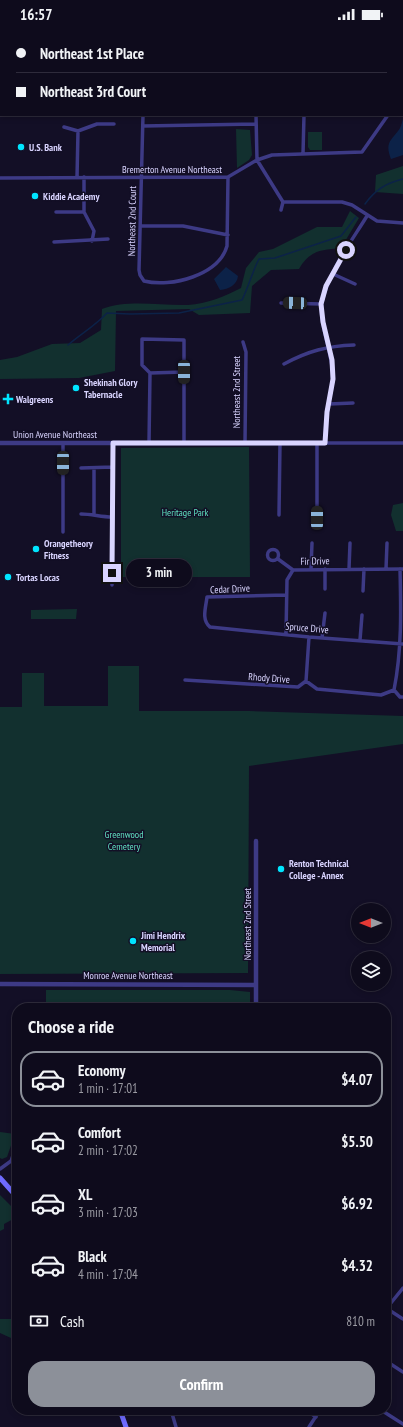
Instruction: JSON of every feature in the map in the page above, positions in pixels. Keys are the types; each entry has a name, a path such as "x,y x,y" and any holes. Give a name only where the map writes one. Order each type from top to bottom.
{"main road":[{"path":"0,1178 12,1191"},
{"path":"122,1415 126,1427"}],"street":[{"name":"Northeast 2nd Court","path":"143,116 139,270 141,278 147,282 180,281 210,270 222,258 227,246 228,235"},
{"path":"256,116 257,160 283,202 281,210"},
{"path":"303,154 304,116"},
{"name":"Bremerton Avenue Northeast","path":"0,178 228,178 257,160 277,154 362,152 387,116"},
{"path":"64,127 78,131 97,124 114,124"},
{"path":"143,126 256,124"},
{"path":"78,131 78,178"},
{"path":"84,177 84,212 94,230 92,241"},
{"path":"141,226 183,226 228,235 228,178"},
{"path":"283,202 342,202 352,205 377,221 403,223"},
{"path":"56,212 84,212"},
{"path":"367,216 326,286 321,304 332,360 333,379 327,412 325,443 403,443"},
{"path":"54,242 108,239"},
{"path":"333,274 355,284"},
{"path":"281,303 321,304"},
{"path":"184,372 150,372 142,365 142,339 184,340 184,372 184,443"},
{"name":"Northeast 2nd Street","path":"243,342 246,352 245,443"},
{"path":"284,364 329,346 354,345"},
{"path":"150,372 150,443"},
{"path":"329,404 353,402"},
{"name":"Union Avenue Northeast","path":"0,443 325,443"},
{"path":"62,443 63,532"},
{"path":"112,585 113,443"},
{"path":"279,515 280,443"},
{"path":"316,443 317,518"},
{"path":"81,468 113,467"},
{"path":"94,468 94,514"},
{"path":"81,514 94,514 112,517"},
{"path":"386,569 387,542"},
{"path":"311,569 312,543"},
{"path":"349,569 350,543"},
{"path":"278,559 293,570"},
{"path":"325,569 325,589"},
{"path":"363,591 364,569"},
{"path":"401,569 401,644 394,690 400,697 403,697"},
{"name":"Fir Drive","path":"286,634 287,580 293,570 401,569"},
{"name":"Cedar Drive","path":"210,627 206,624 204,618 207,597 286,595"},
{"path":"322,638 325,613"},
{"path":"360,640 362,615"},
{"name":"Spruce Drive","path":"210,627 401,644"},
{"path":"309,637 306,681 316,689 381,695 394,690"},
{"name":"Rhody Drive","path":"185,680 298,688 306,681"},
{"name":"Northeast 2nd Street","path":"256,841 256,1003"},
{"name":"Monroe Avenue Northeast","path":"0,984 256,985"},
{"path":"0,1169 11,1161 12,1158"},
{"path":"391,1302 403,1288"},
{"path":"391,1311 403,1319"},
{"path":"391,1365 403,1372"},
{"path":"172,1415 176,1427"},
{"path":"309,1427 316,1417 313,1415"},
{"path":"389,1415 403,1424"}],"green space":[{"path":"236,129 250,130 252,155 249,160 237,168"},
{"path":"308,132 322,132 322,150 310,150 308,147"},
{"path":"403,166 403,194 375,192 376,175"},
{"path":"350,211 359,218 341,248 317,252 307,258 299,269 271,270 252,286 250,313 199,315 189,309 116,311 115,371 79,378 0,379 0,360 17,357 52,344 80,343 101,330 102,309 123,304 188,305 216,299 235,291 241,288 246,268 259,252 273,249 317,227 342,227"},
{"name":"Heritage Park","path":"249,447 250,577 121,577 121,448"},
{"path":"403,503 403,531 396,531 391,515 393,505"},
{"path":"77,609 76,619 31,619 31,610"},
{"name":"Greenwood Cemetery","path":"108,666 139,666 139,711 249,711 403,716 403,744 249,766 248,973 0,974 0,707 22,707 22,673 44,673 44,706 108,706"},
{"path":"46,990 230,990 250,992 250,1003 46,1003"},
{"path":"0,1132 12,1134 12,1143 7,1157 2,1159 0,1158"},
{"path":"0,1195 12,1207 12,1220 4,1224 4,1229 0,1231"},
{"path":"0,1319 12,1319 11,1338 0,1333"}],"water":[{"path":"403,119 403,155 391,159 388,146 400,128"},
{"path":"226,267 238,276 236,282 232,286 220,290 214,279"}],"waterway":[{"path":"365,204 381,188 403,179"},
{"path":"68,345 98,322 107,313 179,313 242,300 259,259 275,258 341,236 356,217"}],"place":[{"name":"U.S. Bank","path":"21,147"},
{"name":"Kiddie Academy","path":"35,196"},
{"name":"Shekinah Glory Tabernacle","path":"76,388"},
{"name":"Walgreens","path":"8,399"},
{"name":"Orangetheory Fitness","path":"36,549"},
{"name":"Tortas Locas","path":"8,577"},
{"name":"Renton Technical College - Annex","path":"281,869"},
{"name":"Jimi Hendrix Memorial","path":"133,941"}],"route":[{"path":"112,573 113,443 325,443 327,412 333,379 332,360 323,322 321,304 326,286 346,250"}]}
